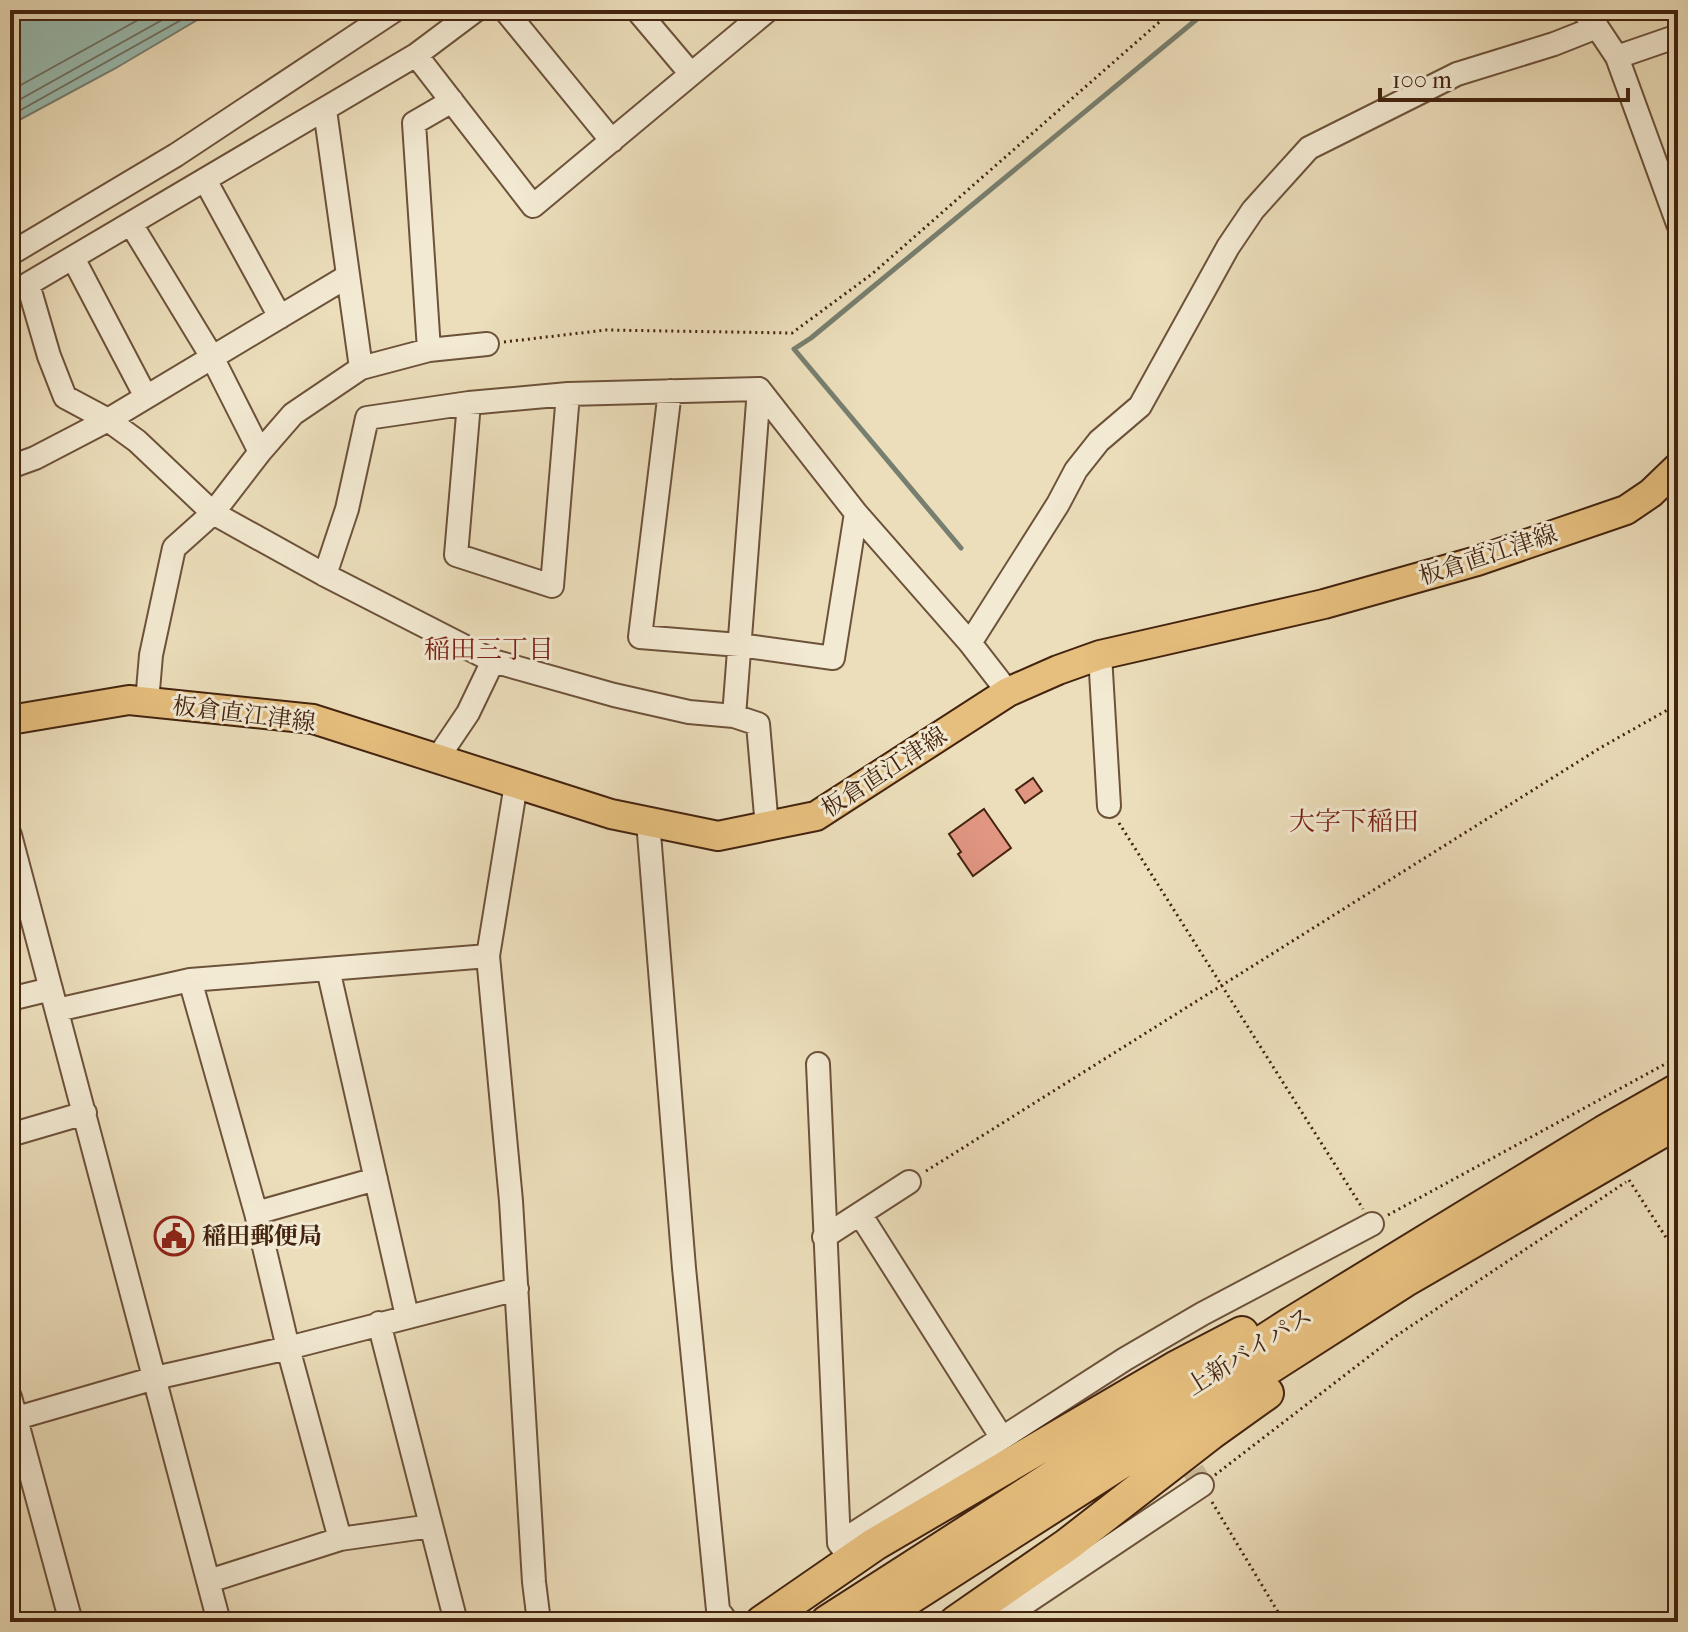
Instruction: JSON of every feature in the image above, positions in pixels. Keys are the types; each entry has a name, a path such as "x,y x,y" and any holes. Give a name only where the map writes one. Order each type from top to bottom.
{"highway":[{"name":"上新バイパス","path":"851,1616 1292,1323 1678,1090"},
{"name":"上新バイパス","path":"851,1616 1390,1289 1678,1122"},
{"path":"956,1622 1067,1545 1211,1433 1381,1313 1493,1229"},
{"path":"762,1622 846,1551 1244,1332 1292,1323"}],"main road":[{"name":"板倉直江津線","path":"10,720 129,700 313,719 611,814 718,836 816,816 1008,692 1058,670 1100,655 1324,604 1477,561 1626,510 1651,493 1678,467"}],"street":[{"path":"10,254 176,155 395,10"},
{"path":"476,10 416,55 28,284 49,356 65,397 108,420 137,441 213,513 325,575 493,661 674,709 734,716 758,724 767,827"},
{"path":"505,10 612,141"},
{"path":"637,10 691,74"},
{"path":"416,55 533,206 768,10"},
{"path":"970,643 1058,504 1076,470 1099,441 1140,406 1228,247 1253,210 1309,148 1457,74 1554,44 1590,18 1617,57 1678,224"},
{"path":"1617,57 1678,36"},
{"path":"429,350 414,123 452,101"},
{"path":"325,110 361,368"},
{"path":"205,180 280,317"},
{"path":"131,224 212,357 260,452"},
{"path":"73,258 146,397"},
{"path":"10,467 35,458 108,420 348,276"},
{"path":"147,702 151,655 174,548 213,513 293,414 361,368 429,350 487,344"},
{"path":"759,389 856,513 970,643 1008,692"},
{"path":"325,575 347,509 367,418 469,403 568,394 759,389"},
{"path":"734,716 759,389"},
{"path":"670,391 640,637 739,645 833,658 856,513"},
{"path":"469,403 456,555 552,586 568,394"},
{"path":"1100,655 1109,806"},
{"path":"437,759 468,713 493,661"},
{"path":"516,784 488,956 517,1289 539,1622"},
{"path":"648,821 684,1268 718,1610 727,1622"},
{"path":"10,835 219,1622"},
{"path":"10,999 54,1000 190,980 488,956"},
{"path":"328,969 407,1316"},
{"path":"190,980 256,1213 288,1348 340,1539"},
{"path":"818,1064 824,1237 846,1551"},
{"path":"10,1135 85,1113"},
{"path":"256,1213 376,1179"},
{"path":"824,1237 909,1182"},
{"path":"860,1214 1002,1438"},
{"path":"846,1551 1002,1438 1125,1359 1202,1314 1372,1224"},
{"path":"71,1622 12,1412 288,1348 517,1289"},
{"path":"379,1323 456,1622"},
{"path":"997,1622 1202,1485"},
{"path":"209,1581 340,1539 431,1526"}],"path":[{"path":"487,344 606,330 792,333 872,274 1173,10"},
{"path":"909,1182 1600,748 1678,704"},
{"path":"1109,806 1372,1224 1678,1057"},
{"path":"1284,1622 1202,1485 1393,1338 1629,1180 1678,1256"}],"water":[{"path":"10,10 214,10 10,125"}],"building":[{"path":"1033,778 1042,791 1025,803 1016,790"},
{"path":"984,809 1011,848 973,876 949,834"}],"waterway":[{"path":"961,548 794,349 1208,10"}],"tunnel":[{"path":"1176,1442 1202,1485"}],"place":[{"name":"稲田郵便局","path":"174,1236"}],"district":[{"name":"稲田三丁目","path":"489,649"},
{"name":"大字下稲田","path":"1354,821"}]}
